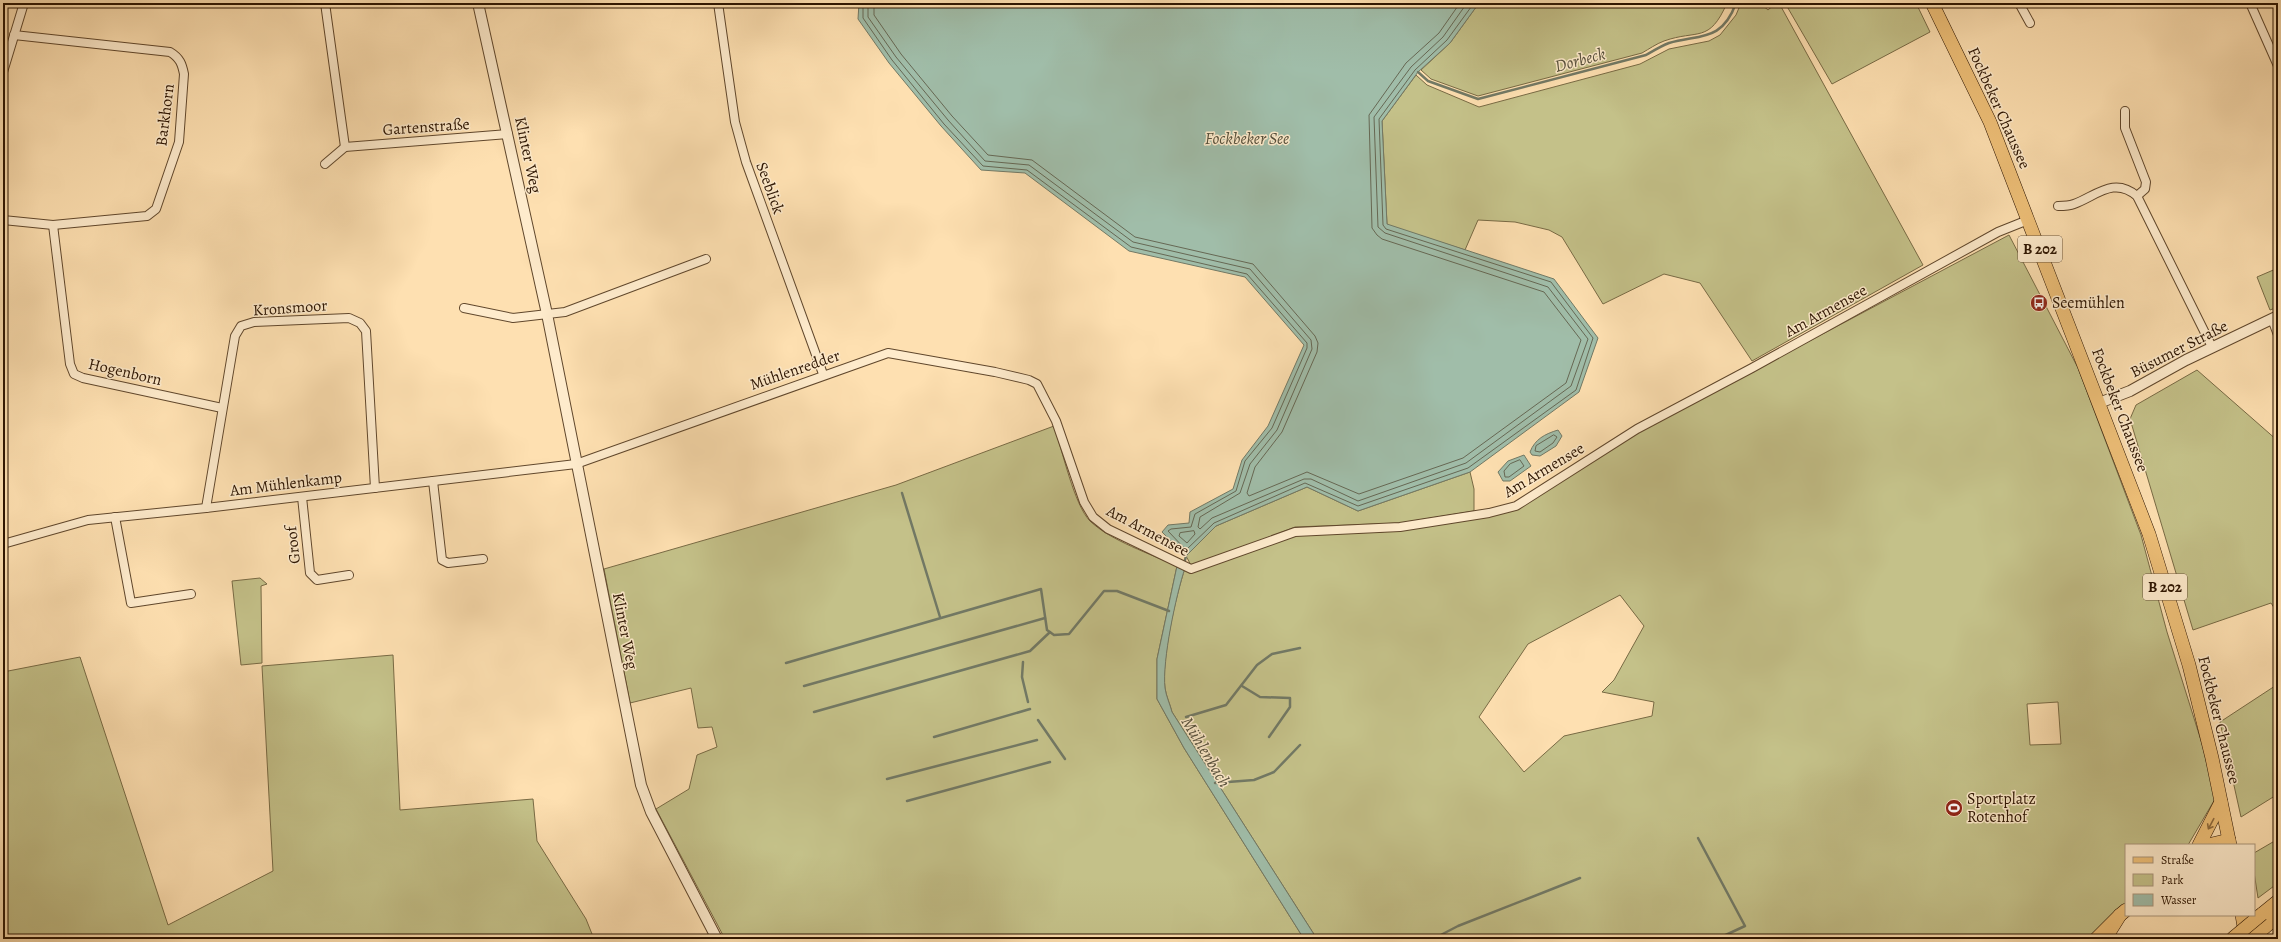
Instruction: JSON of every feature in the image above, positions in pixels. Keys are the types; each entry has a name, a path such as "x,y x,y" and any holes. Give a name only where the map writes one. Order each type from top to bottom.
{"main road":[{"name":"Fockbeker Chaussee","path":"1932,3 1990,122 2149,534 2189,665 2229,843"},
{"path":"2200,844 2221,802"},
{"path":"2218,844 2229,843"},
{"path":"2251,939 2278,901"},
{"path":"2096,939 2123,912"},
{"path":"2105,939 2123,912"},
{"path":"2242,916 2246,939"},
{"path":"2232,939 2264,920 2278,916"}],"street":[{"path":"3,72 24,3"},
{"path":"324,3 345,147 325,164"},
{"name":"Klinter Weg","path":"478,3 547,314 641,785 651,812 717,939"},
{"name":"Seeblick","path":"718,3 735,122 746,162 823,374"},
{"path":"2019,3 2030,23"},
{"path":"2250,3 2278,66"},
{"name":"Barkhorn","path":"3,220 53,225 147,216 156,209 179,142 184,74 182,64 177,56 170,52 14,35"},
{"path":"2125,111 2125,128 2146,182 2145,189 2136,196"},
{"name":"Gartenstraße","path":"345,147 508,134"},
{"path":"2058,206 2073,204 2106,189 2118,187 2129,190 2136,196 2212,347"},
{"name":"Am Armensee","path":"1029,380 1039,388 1056,421 1084,502 1093,517 1108,529 1191,570 1295,532 1400,527 1490,513 1516,506 1637,429 1752,368 1998,232 2028,220"},
{"name":"Hogenborn","path":"53,225 70,364 74,374 83,378 222,408"},
{"path":"464,308 513,318 565,312 706,259"},
{"name":"Kronsmoor","path":"206,508 235,336 241,326 254,322 348,318 360,323 366,331 375,488"},
{"name":"Büsumer Straße","path":"2099,403 2130,391 2212,347 2275,318 2278,335"},
{"name":"Mühlenredder","path":"576,464 823,374 888,353 1029,380"},
{"name":"Am Mühlenkamp","path":"3,544 88,520 302,497 576,464"},
{"path":"433,481 442,560 448,563 483,559"},
{"name":"Groof","path":"302,497 310,573 317,580 349,575"},
{"path":"115,517 131,603 191,594"}],"green space":[{"path":"1479,3 1727,3 1721,16 1714,25 1702,33 1664,41 1642,53 1478,96 1431,79 1421,70 1450,43"},
{"path":"1741,3 1762,3 1761,4 1768,10 1776,3 1779,3 1923,265 1752,361 1700,283 1664,274 1603,304 1562,237 1549,230 1515,222 1478,220 1465,250 1387,225 1382,121 1416,75 1427,85 1479,107 1640,64 1669,49 1709,41 1720,35 1736,15"},
{"path":"1785,3 1916,3 1930,32 1832,84"},
{"path":"2009,235 2078,368 2141,535 2167,632 2203,747 2215,799 2189,844 2125,844 2125,904 2103,924 2093,939 1317,939 1172,712 1165,688 1165,662 1174,611 1185,568 1295,535 1381,532 1474,518 1517,509 1638,432","holes":["1620,595 1644,626 1614,680 1602,692 1654,702 1652,716 1564,736 1524,772 1479,717 1528,644","2058,702 2061,744 2030,745 2027,704"]},
{"path":"2278,268 2278,307 2270,310 2257,277"},
{"path":"2197,370 2278,441 2278,614 2271,603 2193,630 2130,419 2136,405"},
{"path":"1054,426 1074,490 1084,513 1090,521 1120,541 1177,566 1157,659 1157,699 1184,748 1304,939 725,939 656,809 689,789 697,755 717,747 712,727 698,728 691,688 630,703 604,569 896,485"},
{"path":"1470,472 1474,489 1474,511 1400,523 1295,527 1192,567 1186,556 1216,526 1307,487 1358,511"},
{"path":"260,578 267,584 261,586 262,663 241,665 232,581"},
{"path":"393,655 400,810 533,799 537,841 586,919 594,939 3,939 3,672 80,657 168,925 273,871 262,666"},
{"path":"2278,684 2278,794 2241,817 2220,722"},
{"path":"2278,839 2278,883 2258,898 2255,878 2255,852"}],"water":[{"name":"Fockbeker See","path":"859,3 1479,3 1450,43 1418,72 1382,121 1387,224 1554,279 1598,338 1579,392 1470,472 1358,511 1307,487 1216,526 1186,556 1162,532 1168,525 1189,523 1190,512 1233,489 1242,460 1268,426 1304,345 1245,277 1129,251 1025,173 981,170 941,126 889,63 858,19"},
{"path":"1558,430 1562,436 1556,446 1540,456 1532,455 1530,452 1532,447 1538,440 1549,433"},
{"path":"1524,455 1531,466 1510,481 1503,481 1498,472 1508,461"},
{"path":"1177,566 1185,568 1170,628 1165,676 1165,688 1172,712 1317,939 1304,939 1184,748 1157,699 1157,659"}],"waterway":[{"name":"Dorbeck","path":"1418,72 1428,81 1478,99 1646,55 1669,43 1709,34 1724,24 1730,16 1736,3"},
{"path":"902,493 940,617"},
{"name":"Mühlenbach","path":"1184,564 1186,556"},
{"path":"786,663 1041,589 1047,630 1054,635 1069,634 1104,591 1117,591 1169,611"},
{"path":"804,686 1045,618"},
{"path":"814,712 1030,651 1050,632"},
{"path":"1186,717 1226,705 1257,665 1272,654 1300,648"},
{"path":"1023,662 1022,677 1028,702"},
{"path":"1242,686 1260,697 1290,698 1290,707 1269,737"},
{"path":"934,737 1030,709"},
{"path":"1038,720 1065,759"},
{"path":"887,779 1037,740"},
{"path":"1215,783 1254,780 1274,772 1300,745"},
{"path":"907,801 1050,762"},
{"path":"1698,838 1745,926 1717,939"},
{"path":"1433,939 1458,926 1580,878"}],"place":[{"name":"Seemühlen","path":"2039,303"},
{"name":"Sportplatz Rotenhof","path":"1954,808"}]}
